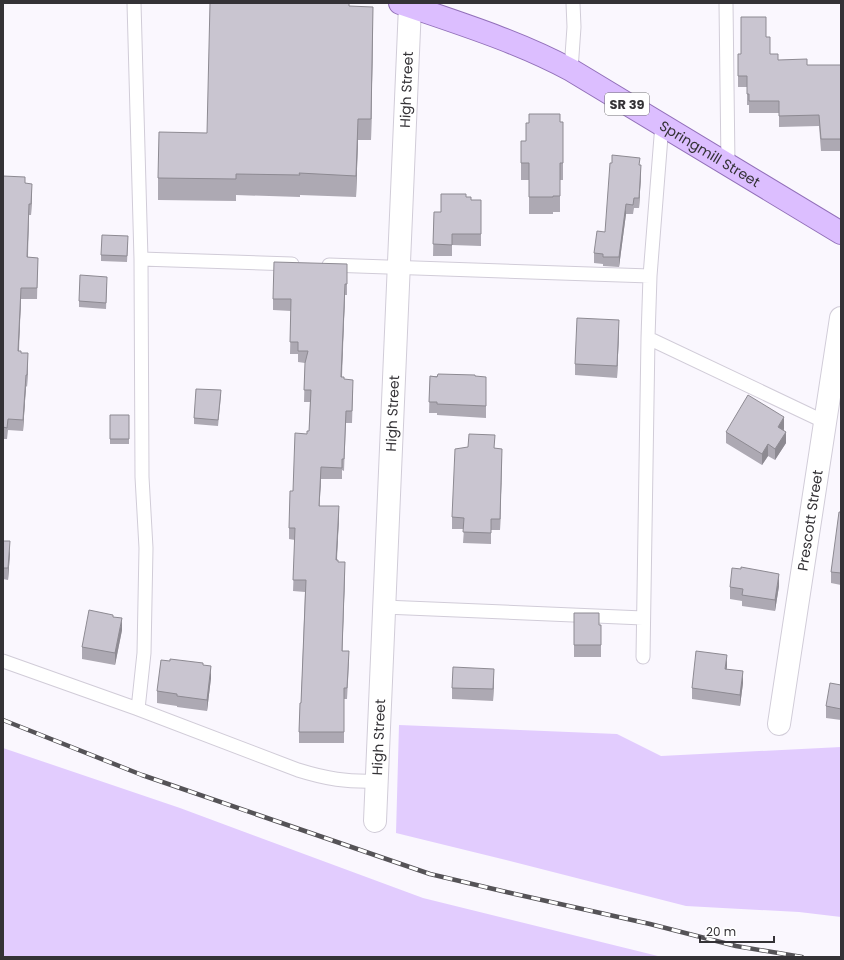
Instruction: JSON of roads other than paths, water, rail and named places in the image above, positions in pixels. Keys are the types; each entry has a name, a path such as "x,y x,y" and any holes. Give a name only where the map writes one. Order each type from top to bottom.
{"main road":[{"name":"Springmill Street","path":"413,6 512,42 551,59 841,232"}],"street":[{"name":"High Street","path":"375,821 399,267 413,6"},
{"name":"Prescott Street","path":"779,724 841,318"}],"lane":[{"path":"134,3 142,260 142,477 146,548 144,653 138,709"},
{"path":"571,70 574,27 573,3"},
{"path":"726,3 728,165"},
{"path":"643,656 650,276 662,124"},
{"path":"142,260 309,264 650,276"},
{"path":"648,338 825,422"},
{"path":"384,607 643,618"},
{"path":"3,661 138,709 298,770 324,778 351,782 376,781"}],"railway":[{"path":"3,720 142,775 430,874 650,924 736,946 802,957"}]}
